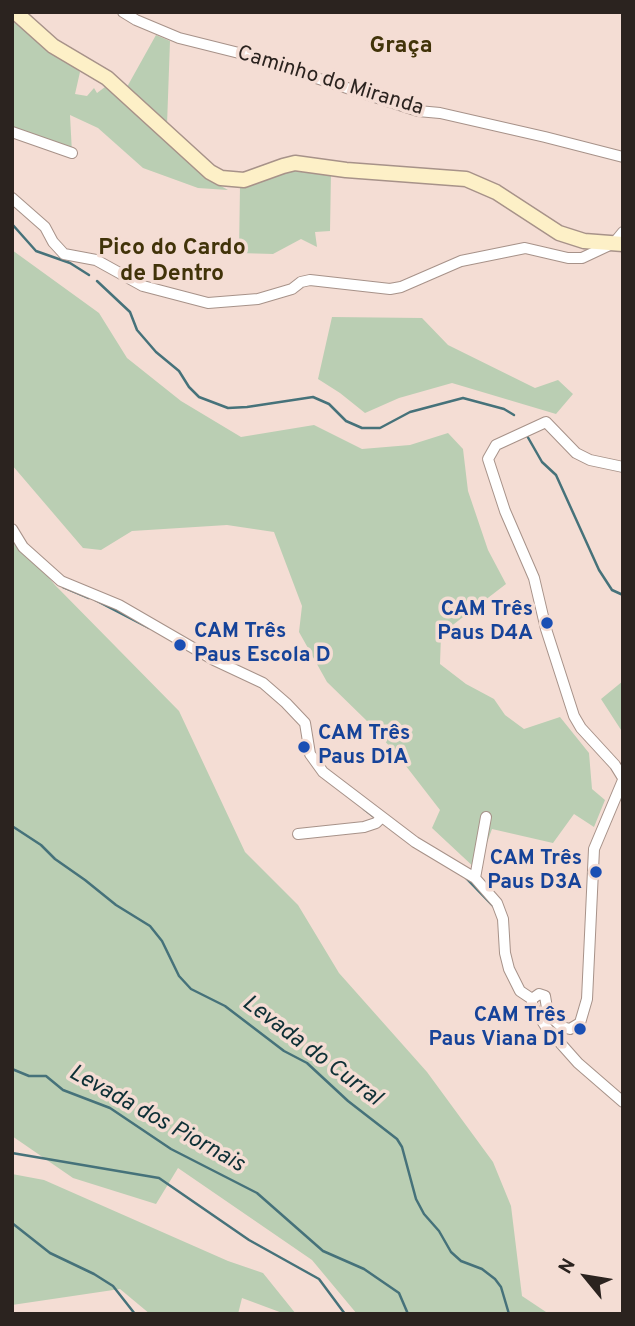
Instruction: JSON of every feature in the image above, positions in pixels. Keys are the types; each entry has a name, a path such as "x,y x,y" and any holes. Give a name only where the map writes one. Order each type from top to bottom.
{"main road":[{"path":"15,12 53,46 107,78 210,172 221,178 244,180 295,163 358,172 467,178 496,192 559,233 584,241 620,240"}],"street":[{"name":"Caminho do Miranda","path":"123,12 179,38 239,53 418,111 440,113 545,136 623,157"},
{"path":"12,132 72,153"},
{"path":"12,198 45,227 64,254 96,260 143,286 208,303 258,299 292,289 301,282 310,280 390,289 401,287 461,261 524,248 568,258 582,258 620,240"},
{"path":"532,999 539,994 545,996 548,1014 562,1027 574,1028 582,1019 587,999 594,849 623,779 615,765 581,728 574,716 546,629 534,578 505,511 488,459 496,445 546,422 576,453 590,460 623,467"},
{"path":"12,529 23,547 61,581 119,605 214,660 263,683 305,723 314,763 415,842 475,878 501,910 509,969 520,991 532,999"},
{"path":"298,834 363,827 382,817"},
{"path":"475,878 486,817"},
{"path":"532,999 532,1005 546,1027 578,1063 623,1102"}],"green space":[{"path":"12,15 80,72 75,94 87,96 94,88 97,93 105,87 212,181 228,190 198,188 143,168 98,128 70,115 72,153 12,131"},
{"path":"156,35 170,41 167,125 127,87"},
{"path":"294,169 331,173 330,231 315,232 317,247 301,239 273,254 239,253 240,186"},
{"path":"12,250 99,313 127,358 181,401 241,437 314,425 362,449 410,445 448,433 463,449 468,491 488,550 506,584 441,634 440,664 466,684 494,699 505,715 524,729 560,717 589,753 592,789 605,800 594,827 574,814 553,843 492,829 477,870 432,828 440,810 399,757 327,682 299,632 302,606 274,532 227,525 132,531 101,550 83,548 12,465"},
{"path":"332,317 422,318 448,345 535,388 558,380 573,394 556,414 452,383 399,398 365,413 318,379"},
{"path":"12,529 23,547 55,585 179,711 245,852 298,905 339,973 427,1072 493,1162 511,1206 522,1296 546,1312 554,1314 357,1314 312,1260 178,1168 156,1204 73,1178 12,1136"},
{"path":"623,681 623,733 601,699"},
{"path":"12,1174 44,1180 228,1261 263,1273 296,1314 285,1314 242,1298 238,1314 150,1314 120,1289 12,1305"}],"waterway":[{"path":"12,224 36,251 70,263 89,275"},
{"path":"97,281 130,312 137,330 156,352 179,371 199,397 228,408 313,397 329,404 346,421 362,428 380,428 410,412 463,398 504,409 514,415"},
{"path":"526,434 542,462 556,475 599,570 612,590 623,595"},
{"path":"63,587 89,598"},
{"path":"95,600 149,628"},
{"path":"364,809 378,820"},
{"name":"Levada do Curral","path":"12,826 41,845 55,859 116,905 150,926 162,941 179,976 191,989 225,1006 284,1051 307,1063 348,1101 397,1139 402,1147 416,1199 424,1214 439,1231 451,1252 461,1261 482,1269 495,1279 501,1287 509,1314"},
{"path":"465,877 494,907"},
{"name":"Levada dos Piornais","path":"12,1069 29,1076 46,1076 63,1090 110,1108 171,1149 257,1193 323,1251 364,1269 399,1293 408,1314"},
{"path":"12,1153 159,1178 249,1240 319,1279 345,1314"},
{"path":"12,1223 50,1253 113,1286 135,1314"}],"place":[{"name":"CAM Três Paus D4A","path":"547,623"},
{"name":"CAM Três Paus Escola D","path":"180,645"},
{"name":"CAM Três Paus D1A","path":"304,747"},
{"name":"CAM Três Paus D3A","path":"596,872"},
{"name":"CAM Três Paus Viana D1","path":"580,1029"}],"district":[{"name":"Graça","path":"401,47"},
{"name":"Pico do Cardo de Dentro","path":"172,262"}]}
